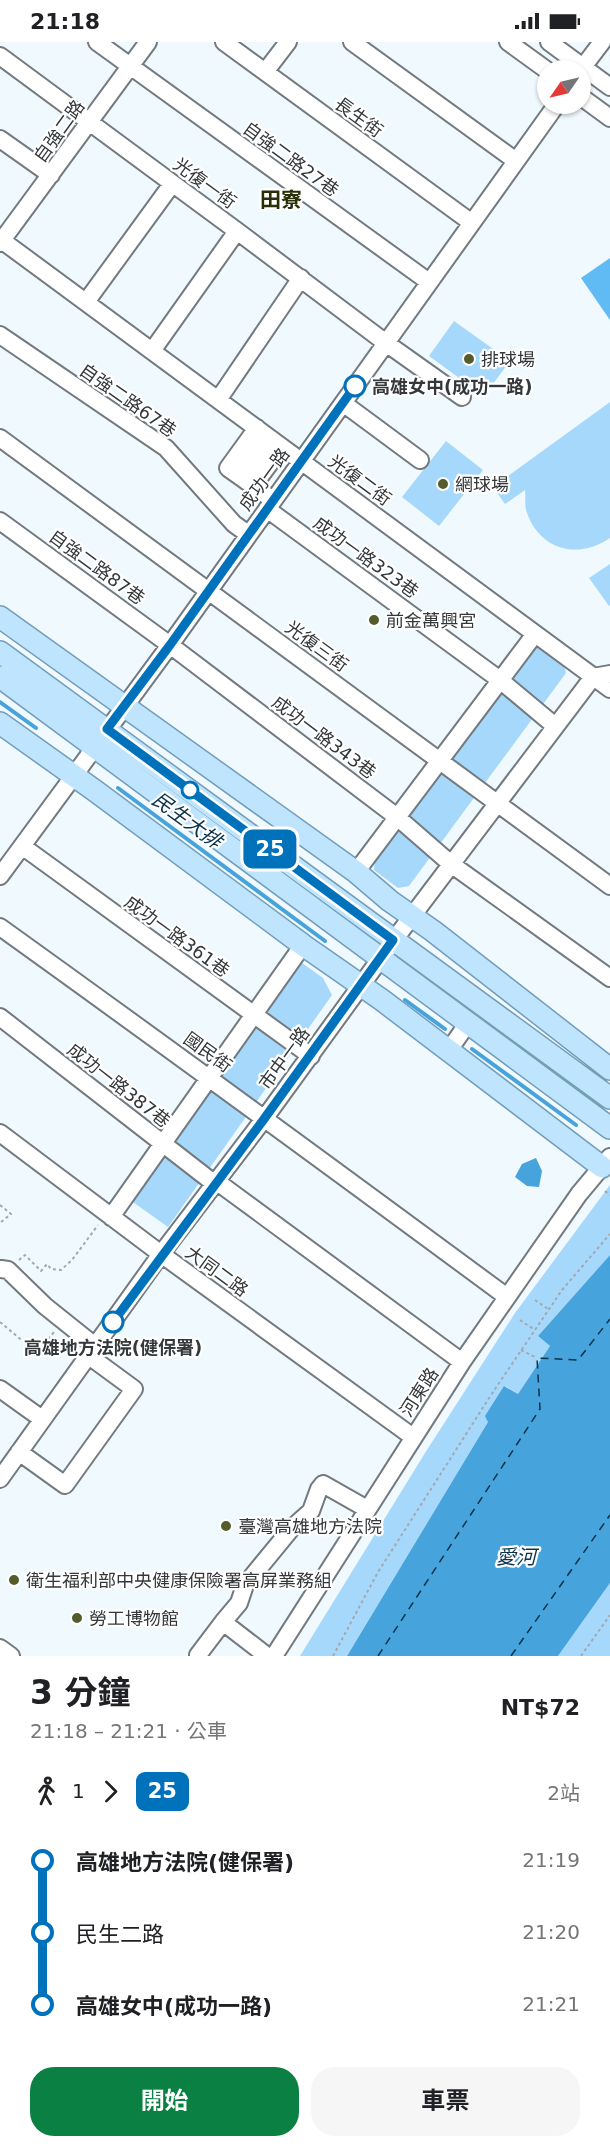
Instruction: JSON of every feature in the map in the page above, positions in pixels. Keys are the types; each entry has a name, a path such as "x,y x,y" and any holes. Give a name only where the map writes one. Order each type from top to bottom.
{"main road":[{"path":"0,617 356,872 390,901 412,915 610,1069"},
{"path":"0,652 610,1098"},
{"path":"0,677 610,1128"},
{"path":"0,723 303,945 606,1162"}],"street":[{"name":"自強二路27巷","path":"97,42 429,282"},
{"name":"自強二路","path":"1,241 148,42"},
{"name":"長生街","path":"224,42 254,69 472,223"},
{"path":"254,69 288,42"},
{"path":"352,42 516,161"},
{"path":"508,42 537,63"},
{"path":"549,42 571,60"},
{"path":"589,60 602,42"},
{"name":"光復一街","path":"0,56 462,397"},
{"path":"591,75 610,87"},
{"path":"591,104 610,118"},
{"name":"成功一路","path":"0,876 170,645 550,114"},
{"path":"0,139 51,175"},
{"path":"86,302 172,184"},
{"path":"152,351 237,231"},
{"name":"光復二街","path":"1,241 218,400 268,440 302,461 610,689"},
{"path":"218,400 301,278"},
{"name":"自強二路67巷","path":"0,335 166,448 234,524 248,534"},
{"path":"343,403 420,460"},
{"name":"光復三街","path":"0,438 610,886"},
{"path":"268,440 247,481 228,468 268,440"},
{"name":"成功一路323巷","path":"247,481 270,504 500,680 555,726"},
{"name":"自強二路87巷","path":"0,521 170,645"},
{"path":"356,872 535,634"},
{"name":"成功一路343巷","path":"170,645 397,817 451,864 610,978"},
{"path":"593,677 610,674"},
{"name":"市中一路","path":"0,1479 161,1254 264,1119 393,940 593,677"},
{"name":"成功一路361巷","path":"22,846 310,1056"},
{"name":"國民街","path":"0,927 211,1078 507,1297"},
{"path":"109,1215 164,1144 303,945"},
{"name":"成功一路387巷","path":"0,1017 216,1183 462,1362"},
{"path":"449,1050 468,1023"},
{"name":"大同二路","path":"1,1136 413,1437"},
{"name":"河東路","path":"274,1656 462,1362 579,1194 606,1162"},
{"path":"5,1270 62,1319 92,1351 135,1389 65,1485 19,1452"},
{"path":"0,1389 42,1419"},
{"path":"199,1656 238,1605 245,1585 291,1529 311,1511 322,1485 324,1484 367,1509"},
{"path":"223,1622 267,1656"},
{"path":"0,1648 11,1656"}],"path":[{"path":"605,1191 610,1195"},
{"path":"0,1205 11,1214 0,1223"},
{"path":"5,1270 25,1255 41,1271 47,1264 51,1269 62,1270 109,1215"},
{"path":"333,1656 378,1572 521,1350 562,1290 610,1234"},
{"path":"535,1300 549,1310"},
{"path":"0,1322 37,1353 62,1319"},
{"path":"520,1320 535,1330"},
{"path":"521,1350 537,1359"},
{"path":"581,1656 610,1615"}],"shaded area":[{"path":"610,258 610,320 581,278"},
{"name":"排球場","path":"454,321 510,361 484,396 429,356"},
{"path":"610,402 610,538 585,549 561,548 541,536 533,526 526,510 525,490 505,504 493,487"},
{"name":"網球場","path":"446,441 483,470 439,526 402,497"},
{"path":"610,564 610,605 609,606 589,578"},
{"path":"535,645 564,666 566,673 409,886 398,888 374,870 375,858"},
{"path":"298,960 323,978 332,995 168,1227 130,1200"},
{"path":"610,1185 610,1255 538,1336 550,1346 518,1394 505,1386 488,1422 347,1656 300,1656 425,1453 515,1313"},
{"path":"610,1583 610,1656 558,1656"}],"water":[{"path":"536,1158 542,1171 539,1187 527,1186 515,1177 522,1164"},
{"name":"愛河","path":"610,1255 610,1583 558,1656 347,1656 488,1422 485,1416 504,1386 518,1394 550,1346 538,1336"}],"waterway":[{"name":"民生大排","path":"0,702 36,728"},
{"name":"民生大排","path":"118,788 325,941"},
{"name":"民生大排","path":"405,1000 445,1029"},
{"name":"民生大排","path":"472,1049 576,1125"}],"ferry route":[{"path":"378,1656 540,1409 537,1358 578,1360 610,1319"},
{"path":"511,1656 610,1515"}],"bus line":[{"name":"25","path":"113,1322 393,940 107,729 170,645 355,386"}],"place":[{"name":"排球場","path":"469,359"},
{"name":"高雄女中(成功一路)","path":"355,386"},
{"name":"網球場","path":"443,484"},
{"name":"前金萬興宮","path":"374,620"},
{"name":"高雄地方法院(健保署)","path":"113,1322"},
{"name":"臺灣高雄地方法院","path":"226,1526"},
{"name":"衛生福利部中央健康保險署高屏業務組","path":"14,1580"},
{"name":"勞工博物館","path":"77,1618"}],"district":[{"name":"田寮","path":"281,200"}]}
